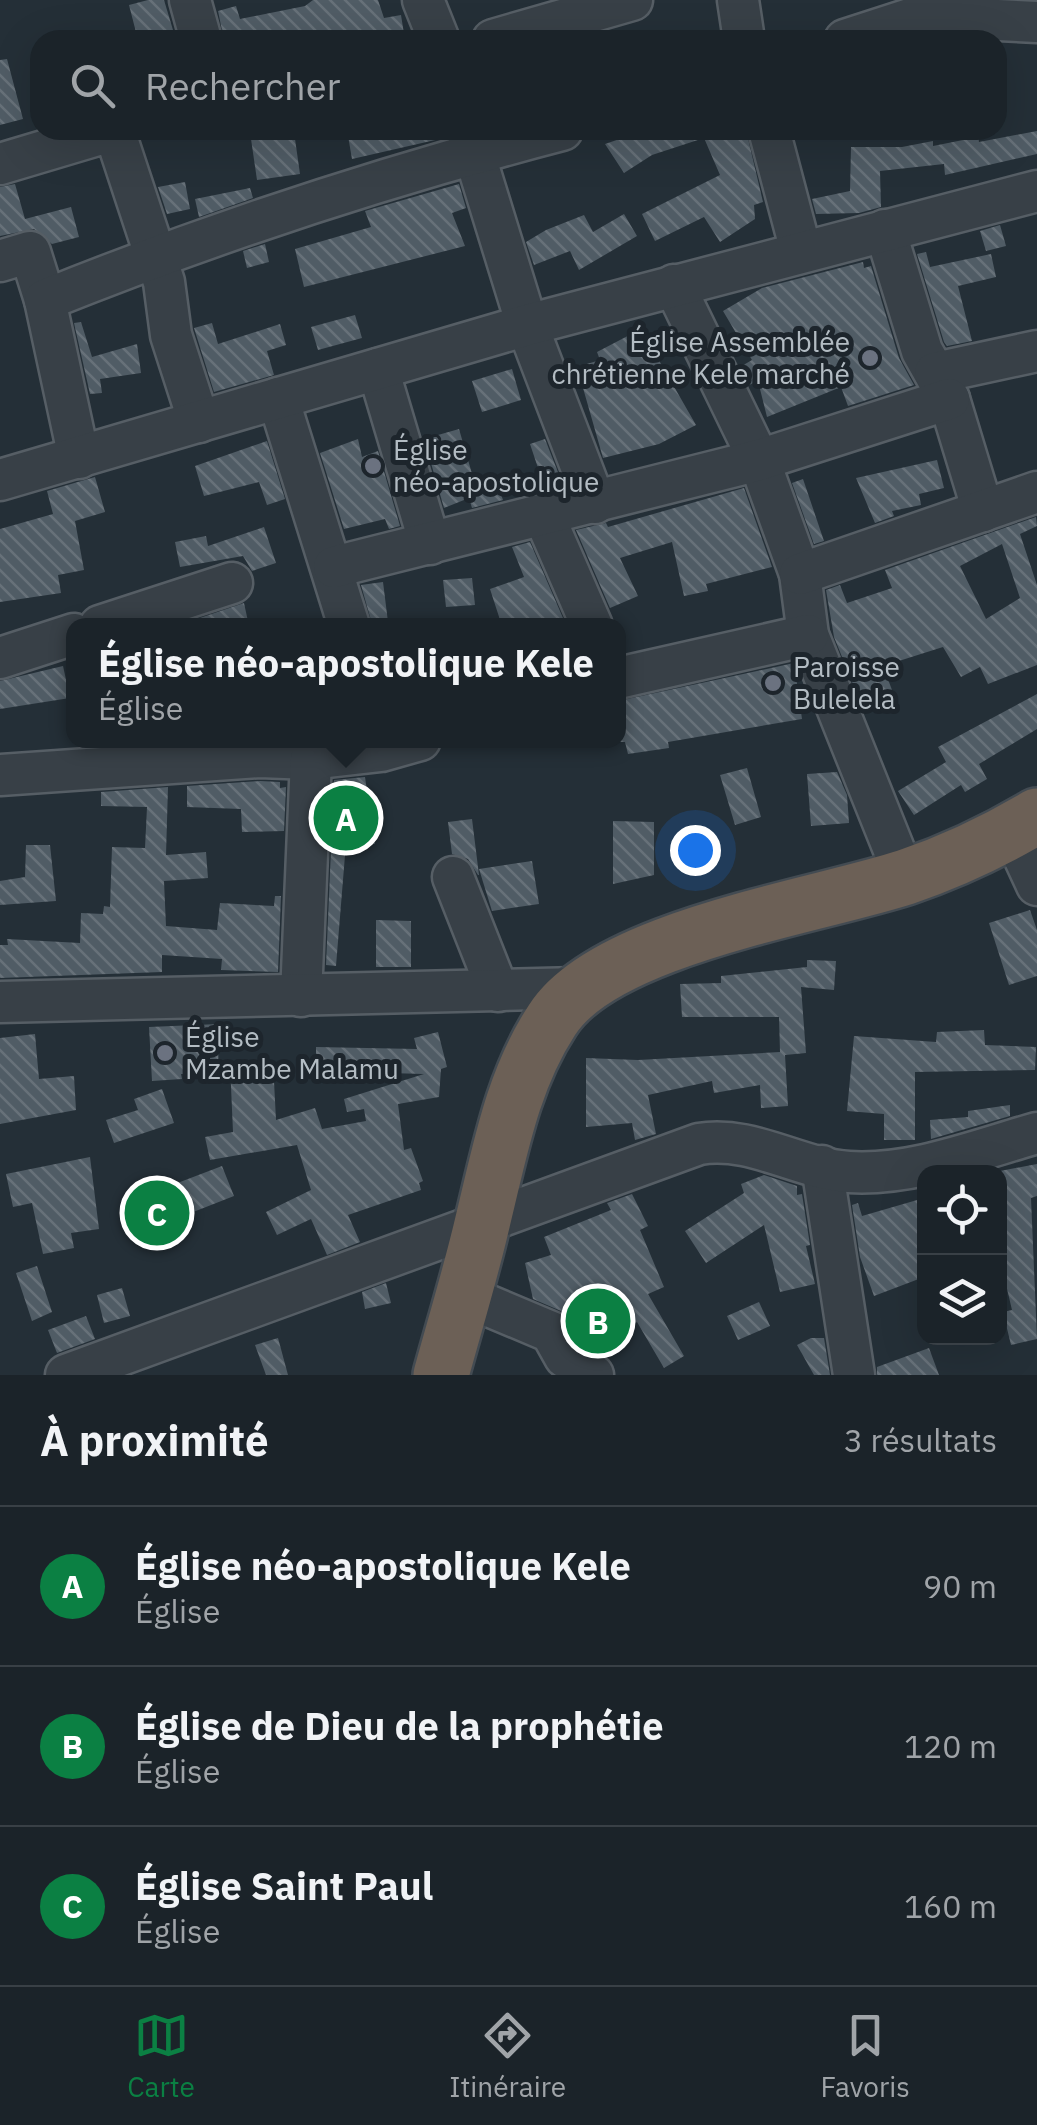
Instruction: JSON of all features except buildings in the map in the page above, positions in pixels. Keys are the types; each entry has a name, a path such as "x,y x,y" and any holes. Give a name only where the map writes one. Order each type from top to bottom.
{"highway":[{"path":"442,1375 504,1130 524,1072 552,1018 578,988 663,946 905,877 971,853 1024,823"}],"street":[{"path":"190,0 198,30"},
{"path":"423,0 434,30"},
{"path":"527,30 632,0"},
{"path":"738,0 742,30"},
{"path":"876,30 919,16 1037,22"},
{"path":"0,164 80,140"},
{"path":"117,140 156,255 171,336 199,422"},
{"path":"772,140 801,251"},
{"path":"44,300 156,255 470,142 527,325 595,504"},
{"path":"0,480 527,325 1037,191"},
{"path":"885,230 922,351 942,386 983,511"},
{"path":"0,261 30,252 79,458"},
{"path":"674,285 759,460 800,574 808,635 905,877"},
{"path":"334,567 759,460 1037,351"},
{"path":"378,369 430,544"},
{"path":"278,398 347,618"},
{"path":"800,574 1037,492"},
{"path":"544,516 589,618"},
{"path":"125,618 232,583"},
{"path":"626,676 808,635"},
{"path":"0,658 66,637"},
{"path":"0,775 260,756 311,759 369,748"},
{"path":"301,996 311,759"},
{"path":"1024,823 1037,884"},
{"path":"453,877 498,992"},
{"path":"0,1002 578,988"},
{"path":"66,1375 715,1141 848,1172 924,1166 1037,1133"},
{"path":"822,1166 854,1375"},
{"path":"463,1295 551,1332 565,1357 594,1375"}],"place":[{"name":"Église Assemblée chrétienne Kele marché","path":"870,358"},
{"name":"Église néo-apostolique","path":"373,466"},
{"name":"Paroisse Bulelela","path":"773,683"},
{"name":"Église néo-apostolique Kele","path":"346,818"},
{"name":"Église Mzambe Malamu","path":"165,1053"},
{"name":"Église Saint Paul","path":"157,1213"},
{"name":"Église de Dieu de la prophétie","path":"598,1321"}]}
